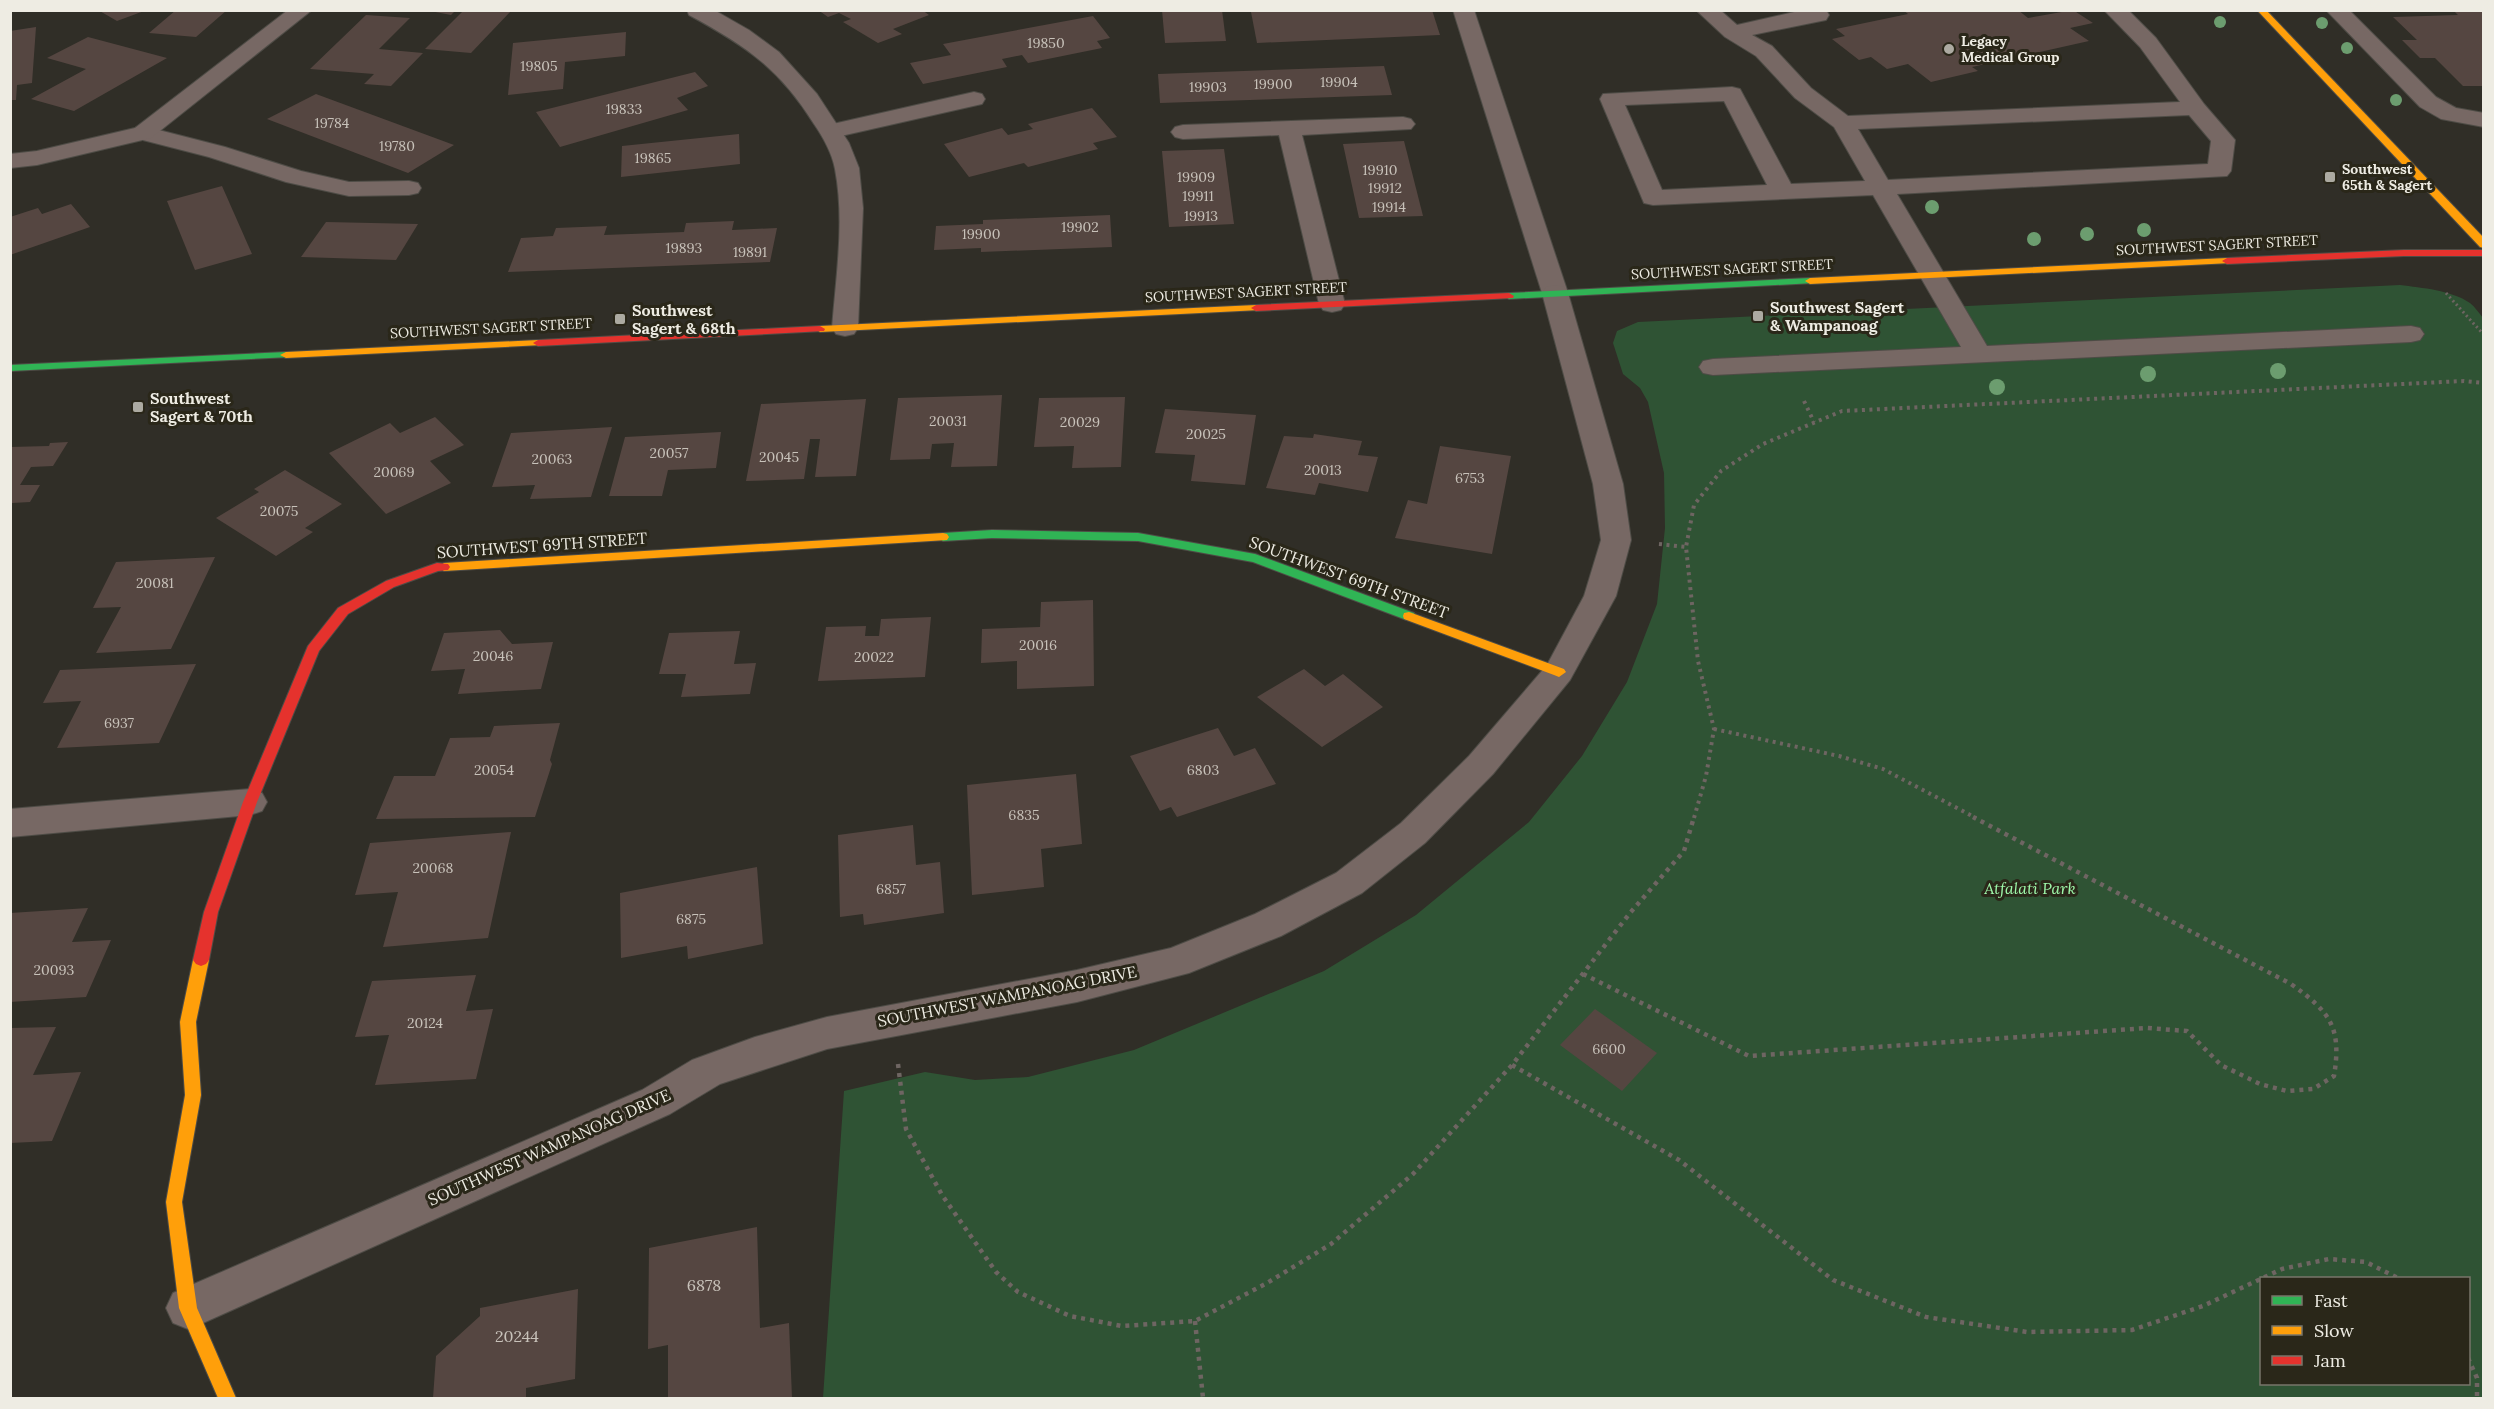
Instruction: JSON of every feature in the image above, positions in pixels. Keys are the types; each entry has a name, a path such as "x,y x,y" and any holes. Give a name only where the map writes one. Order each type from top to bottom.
{"main road":[{"path":"2261,10 2484,245"},
{"name":"SOUTHWEST SAGERT STREET","path":"10,368 2392,254 2484,253"},
{"name":"SOUTHWEST 69TH STREET","path":"227,1398 188,1308 174,1202 193,1095 188,1022 211,912 250,802 313,649 343,611 390,584 437,567 992,534 1138,537 1255,558 1559,672"}],"street":[{"path":"10,161 37,158 143,133 302,10"},
{"path":"697,10 732,29 781,65 832,131 846,165 852,207 845,328"},
{"name":"SOUTHWEST WAMPANOAG DRIVE","path":"188,1308 656,1102 706,1072 755,1054 891,1019 983,1005 1176,962 1268,925 1349,884 1422,825 1480,765 1559,672 1600,596 1617,540 1608,484 1555,293 1463,10"},
{"path":"1706,10 1733,32 1764,51 1803,93 1843,123 1978,354"},
{"path":"1733,32 1818,15 1813,10"},
{"path":"1783,192 1732,94 1611,99 1653,198 1880,188 2218,171 2223,140 2195,108 2174,74 2125,19 2114,10"},
{"path":"2336,10 2428,102 2449,114 2484,120"},
{"path":"832,131 974,99"},
{"path":"1843,123 2195,108"},
{"path":"1183,132 1403,124"},
{"path":"1289,129 1332,304"},
{"path":"143,133 217,152 295,177 349,189 409,188"},
{"path":"1713,367 2411,334"},
{"path":"10,823 250,802"}],"path":[{"path":"2442,290 2484,335"},
{"path":"891,1019 906,1129 942,1195 996,1272 1018,1292 1070,1316 1122,1326 1195,1321 1267,1283 1331,1244 1413,1174 1512,1065 1630,913 1684,851 1706,776 1714,729 1698,661 1686,547 1694,505 1721,471 1763,444 1842,411 2464,381 2484,383"},
{"path":"1582,974 1749,1056 2147,1028 2187,1031 2220,1065 2260,1084 2287,1090 2313,1089 2334,1076 2338,1056 2337,1033 2320,1004 2291,984 1883,769 1839,756 1714,729"},
{"path":"1512,1065 1679,1160 1833,1280 1926,1317 2028,1332 2132,1330 2203,1306 2260,1279"},
{"path":"2265,1277 2282,1269 2329,1259 2366,1262 2396,1277"},
{"path":"1195,1321 1203,1398"},
{"path":"2470,1360 2479,1392 2477,1398"}],"green space":[{"name":"Atfalati Park","path":"2400,285 2454,295 2470,303 2483,318 2483,1398 823,1398 844,1091 925,1072 975,1080 1028,1077 1134,1050 1324,971 1416,915 1529,822 1582,756 1627,682 1657,604 1665,528 1664,473 1648,402 1640,388 1623,374 1613,343 1617,331 1638,322"}],"building":[{"path":"98,10 144,10 144,11 117,21"},
{"path":"176,10 227,10 196,37 149,33"},
{"path":"425,10 456,10 451,15"},
{"path":"464,10 512,10 471,53 425,49"},
{"path":"818,10 922,10 929,15 893,29 902,34 878,43 843,22 851,19 839,13 828,17"},
{"path":"1162,10 1222,10 1226,41 1165,43"},
{"path":"1432,10 1440,35 1257,43 1251,12"},
{"name":"Legacy Medical Group","path":"1903,10 2018,10 2028,18 2073,10 2093,23 2070,28 2089,41 1972,67 1978,71 1931,82 1908,64 1887,69 1871,57 1859,60 1832,39 1845,36 1836,29 1908,14"},
{"path":"2453,10 2484,10 2484,86 2463,86 2435,58 2420,58 2402,40 2417,40 2393,17 2458,15"},
{"path":"366,15 410,18 379,49 423,53 391,86 364,84 374,74 310,69"},
{"path":"1093,16 1110,38 1097,41 1102,48 1028,63 1022,55 1002,59 1007,67 923,84 910,63 951,55 943,44"},
{"path":"36,27 32,83 17,85 16,100 10,100 10,31"},
{"path":"626,32 625,56 565,62 563,89 508,95 513,43"},
{"path":"88,37 167,58 74,111 31,99 86,69 47,58"},
{"path":"1384,66 1392,95 1160,103 1158,74"},
{"path":"695,72 708,86 677,98 688,110 560,147 536,112"},
{"path":"316,94 454,145 408,173 267,119"},
{"path":"1092,108 1117,137 1093,143 1098,149 1028,167 1024,163 969,177 944,144 1002,128 1008,135 1033,129 1028,124"},
{"path":"739,134 740,164 621,177 622,146"},
{"path":"1404,141 1423,216 1359,218 1343,144"},
{"path":"1224,149 1234,224 1169,227 1162,151"},
{"path":"222,186 252,254 195,270 167,201"},
{"path":"71,204 90,227 10,255 10,217 38,208 42,214"},
{"path":"1110,215 1112,247 981,252 981,248 934,250 936,226 983,224 983,220"},
{"path":"734,221 732,230 777,228 770,262 508,272 521,238 553,236 556,228 607,226 604,235 684,232 686,223"},
{"path":"326,222 418,224 396,260 301,257"},
{"path":"1002,395 997,466 951,467 954,443 932,444 930,459 890,460 898,398"},
{"path":"1125,397 1121,467 1072,468 1074,446 1034,447 1039,398"},
{"path":"866,399 856,476 815,477 820,439 810,439 804,479 746,481 761,404"},
{"path":"1165,409 1256,415 1245,485 1191,481 1195,455 1155,453"},
{"path":"435,417 464,445 430,461 451,483 386,514 329,453 390,423 400,433"},
{"path":"612,427 591,497 530,499 535,485 492,487 511,433"},
{"path":"721,432 716,468 668,470 662,496 609,496 625,437"},
{"path":"1314,434 1362,441 1358,455 1378,457 1368,492 1319,483 1315,495 1266,488 1284,436 1313,438"},
{"path":"68,442 53,466 31,467 20,485 40,485 30,502 12,503 10,506 10,447 49,446 50,443"},
{"path":"1440,446 1511,456 1492,554 1395,538 1408,500 1427,504"},
{"path":"285,470 342,504 305,528 313,532 276,556 216,518 259,492 254,489"},
{"path":"215,557 171,649 96,653 121,607 93,608 116,562"},
{"path":"1093,600 1094,686 1017,689 1017,661 981,663 982,629 1040,627 1041,602"},
{"path":"931,617 925,677 818,681 826,627 866,626 865,636 879,636 881,619"},
{"path":"500,630 512,644 553,642 541,689 458,694 465,669 431,671 444,633"},
{"path":"740,631 734,664 756,663 750,694 681,697 686,674 659,674 669,633"},
{"path":"196,664 159,743 57,748 81,701 43,703 60,670"},
{"path":"1304,669 1325,686 1343,674 1383,707 1322,747 1257,697"},
{"path":"560,723 550,760 552,764 535,817 376,819 394,776 435,776 450,738 490,737 494,726"},
{"path":"1218,728 1234,756 1255,748 1276,784 1177,817 1171,807 1160,811 1130,756"},
{"path":"1076,774 1082,844 1041,849 1044,887 972,895 967,785"},
{"path":"913,825 916,865 940,862 944,913 864,925 863,914 840,917 838,835"},
{"path":"511,832 488,938 383,947 398,892 355,895 370,843"},
{"path":"757,867 763,944 688,959 687,946 621,958 620,893"},
{"path":"88,908 72,942 111,940 86,997 10,1002 10,913"},
{"path":"476,975 466,1011 493,1009 476,1079 375,1085 389,1035 355,1037 372,981"},
{"path":"1595,1009 1657,1053 1622,1091 1560,1045"},
{"path":"56,1027 33,1075 81,1072 52,1141 10,1143 10,1028"},
{"path":"757,1227 760,1328 789,1323 792,1398 668,1398 668,1345 648,1349 649,1248"},
{"path":"578,1289 575,1379 526,1388 526,1398 433,1398 436,1356 480,1316 480,1308"}],"traffic: fast":[{"path":"1509,296 1810,281"},
{"path":"10,368 286,355"},
{"path":"943,537 992,534 1138,537 1255,558 1409,616"}],"traffic: slow":[{"path":"2261,10 2484,245"},
{"path":"1810,281 2227,261"},
{"path":"820,329 1256,308"},
{"path":"286,355 538,343"},
{"path":"444,567 943,537"},
{"path":"1409,616 1559,672"},
{"path":"201,960 188,1022 193,1095 174,1202 188,1308 227,1398"}],"traffic: jam":[{"path":"2227,261 2404,253 2484,253"},
{"path":"1256,308 1509,296"},
{"path":"538,343 820,329"},
{"path":"201,960 211,912 250,802 313,649 343,611 390,584 437,567 444,567"}],"place":[{"name":"Legacy Medical Group","path":"1949,49"},
{"name":"Southwest 65th & Sagert","path":"2330,177"},
{"name":"Southwest Sagert & Wampanoag","path":"1758,316"},
{"name":"Southwest Sagert & 68th","path":"620,319"},
{"name":"Southwest Sagert & 70th","path":"138,407"}]}
